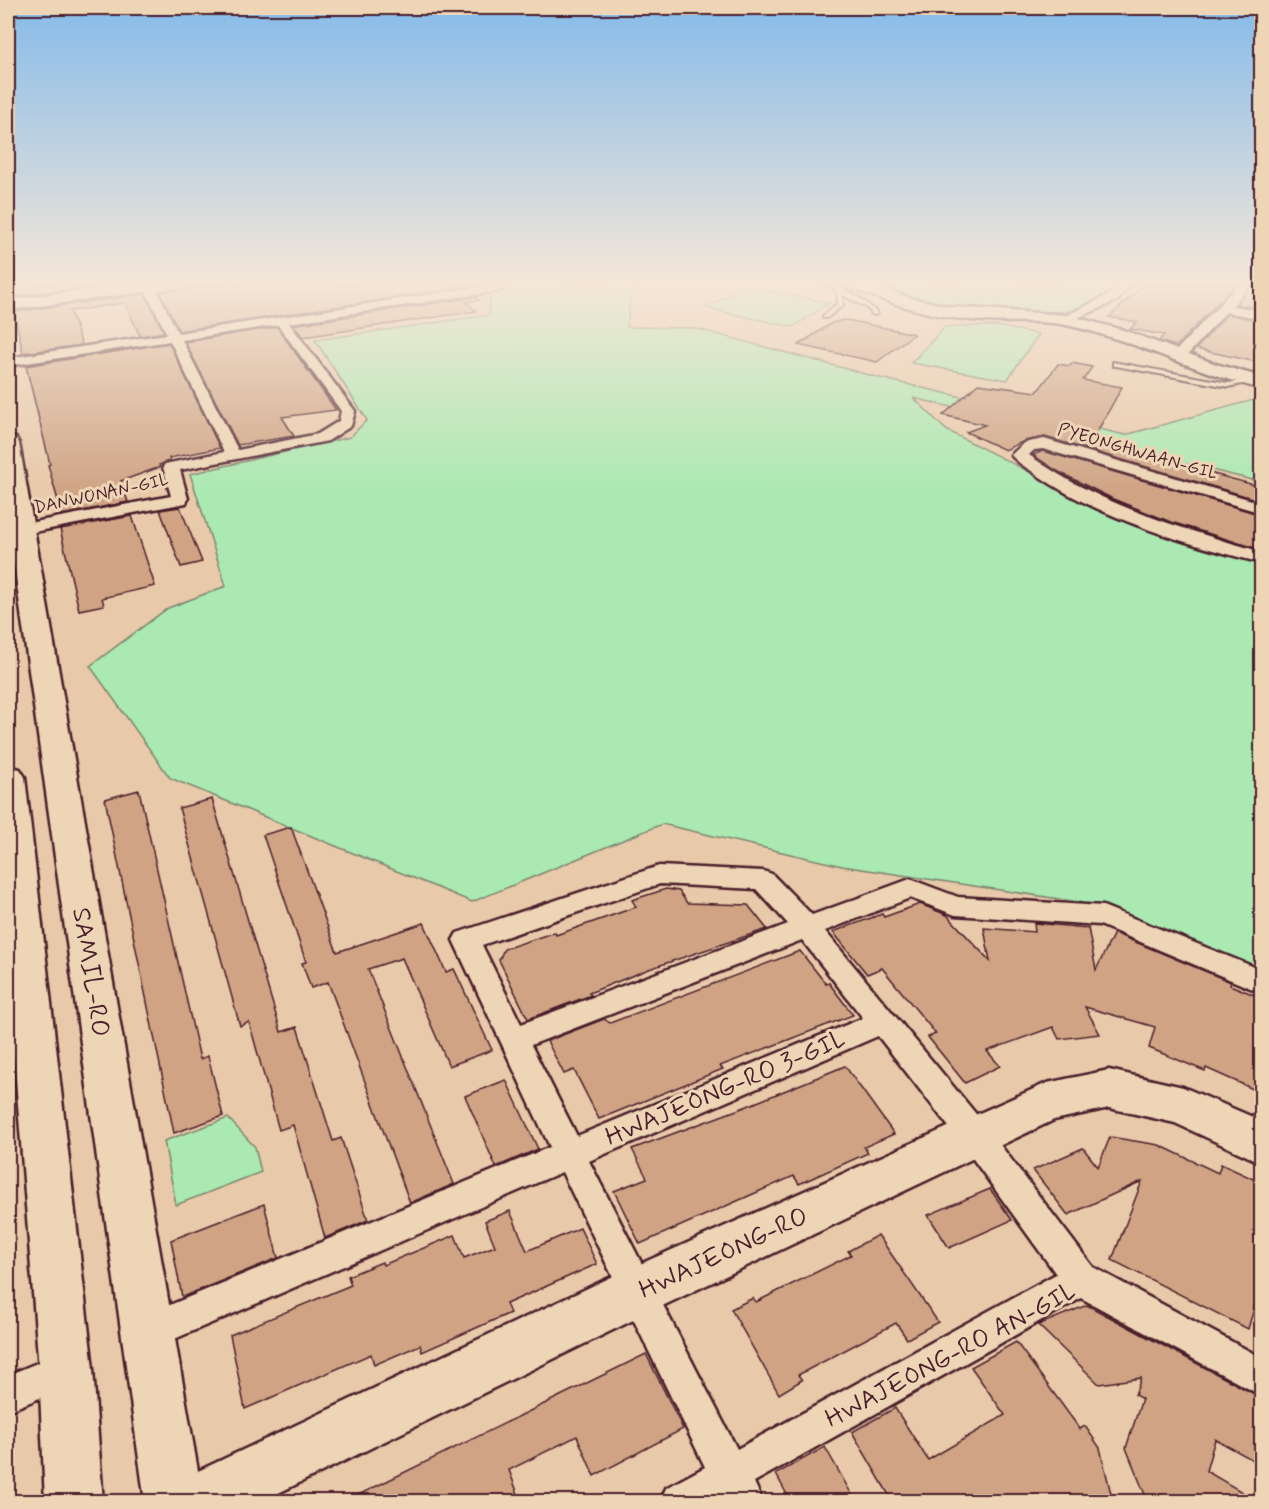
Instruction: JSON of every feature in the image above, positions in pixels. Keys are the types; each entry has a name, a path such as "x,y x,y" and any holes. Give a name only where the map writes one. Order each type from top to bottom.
{"main road":[{"path":"1170,354 1218,373 1257,382"},
{"name":"SAMIL-RO","path":"8,443 14,531 149,1332 174,1502"},
{"path":"8,777 66,1369 75,1502"},
{"name":"HWAJEONG-RO","path":"196,1502 638,1291 1047,1102 1109,1089 1183,1106 1262,1143"}],"street":[{"path":"8,362 58,354"},
{"path":"182,354 233,455"},
{"name":"DANWONAN-GIL","path":"14,531 180,499 171,467 323,438 346,423 348,411 306,354"},
{"name":"PYEONGHWAAN-GIL","path":"1262,508 1044,444 1029,446 1019,455 1104,507 1262,558"},
{"path":"736,1488 466,940 659,875 763,880 806,926 974,1135 1081,1279"},
{"path":"514,1039 910,888 955,906 1103,916 1262,982"},
{"name":"HWAJEONG-RO 3-GIL","path":"149,1332 882,1022"},
{"name":"HWAJEONG-RO AN-GIL","path":"680,1502 736,1488 1081,1279 1262,1378"},
{"path":"8,1393 66,1369"}],"lane":[{"path":"1116,364 1228,385 1257,382"}],"green space":[{"path":"324,354 792,354 880,378 1125,435 1261,398 1261,482 914,398 946,430 1129,522 1261,562 1261,977 1079,902 842,866 662,824 472,902 170,778 90,666 168,608 226,586 190,474 350,437 367,420"},
{"path":"919,354 1025,354 1007,380 911,363"},
{"path":"228,1118 255,1147 261,1172 176,1205 164,1141"}],"building":[{"path":"98,354 175,354 220,448 169,458 170,461 159,465 160,467 121,481 128,502 62,515 48,465 50,464 26,366"},
{"path":"191,354 296,354 336,410 282,417 294,436 238,445"},
{"path":"842,354 887,354 877,362"},
{"path":"1222,354 1262,354 1262,363"},
{"path":"1072,363 1092,367 1083,380 1122,387 1092,441 1262,487 1262,501 1045,437 1024,441 1005,450 966,432 985,425 943,415 978,384 1037,392 1058,364 1070,366"},
{"path":"1043,451 1262,515 1262,550 1171,522 1113,499 1057,471 1033,455"},
{"path":"180,507 202,562 181,567 160,510"},
{"path":"132,516 155,586 102,598 104,605 79,610 60,529"},
{"path":"139,790 200,1059 208,1056 223,1116 174,1133 105,799"},
{"path":"212,799 281,1032 297,1027 333,1141 341,1138 368,1220 325,1238 293,1125 279,1130 249,1022 240,1026 179,808"},
{"path":"291,827 337,952 424,923 446,972 454,969 492,1050 449,1066 402,958 368,969 454,1184 410,1203 328,982 311,988 302,963 306,962 263,835"},
{"path":"666,889 679,891 687,903 748,905 767,929 649,969 589,993 591,995 528,1019 499,960 504,949 555,932 556,935 636,907 632,900"},
{"path":"920,904 947,915 990,961 984,928 1035,932 1034,923 1088,928 1096,970 1114,933 1231,982 1230,985 1262,998 1262,1030 1257,1043 1262,1045 1262,1093 1206,1068 1205,1071 1149,1048 1155,1027 1085,1007 1100,1034 1059,1039 1053,1027 987,1051 1000,1066 965,1083 928,1037 936,1034 882,968 867,974 833,932 882,914 884,917"},
{"path":"800,951 826,984 829,983 853,1015 720,1066 723,1069 599,1119 574,1070 564,1074 547,1041 604,1019 610,1023"},
{"path":"845,1066 894,1134 864,1147 868,1153 799,1184 794,1176 640,1244 614,1191 647,1178 632,1149 745,1107"},
{"path":"506,1080 538,1149 496,1167 465,1096"},
{"path":"1110,1137 1159,1145 1218,1173 1221,1164 1262,1183 1262,1281 1248,1329 1112,1260 1142,1181 1068,1215 1033,1170 1083,1148 1098,1167"},
{"path":"990,1189 1012,1220 949,1248 928,1215"},
{"path":"264,1204 278,1258 182,1297 171,1240"},
{"path":"510,1211 527,1251 580,1228 597,1264 506,1304 510,1313 422,1352 420,1345 374,1365 371,1354 245,1409 230,1335 351,1285 348,1276 382,1262 383,1265 455,1235 464,1258 495,1246 485,1221"},
{"path":"878,1235 938,1322 907,1339 896,1323 798,1375 802,1380 779,1394 731,1309 753,1298 756,1302 851,1255 848,1251"},
{"path":"1087,1305 1262,1398 1262,1465 1215,1439 1206,1471 1259,1502 1148,1502 1126,1448 1142,1399 1135,1395 1141,1378 1099,1384 1038,1325"},
{"path":"1016,1342 1080,1429 1085,1426 1100,1448 1113,1502 893,1502 852,1432 895,1408 928,1460 1005,1415 971,1367"},
{"path":"646,1354 683,1429 594,1476 577,1436 509,1470 521,1502 344,1502"},
{"path":"825,1447 856,1502 791,1502 776,1474"}]}
